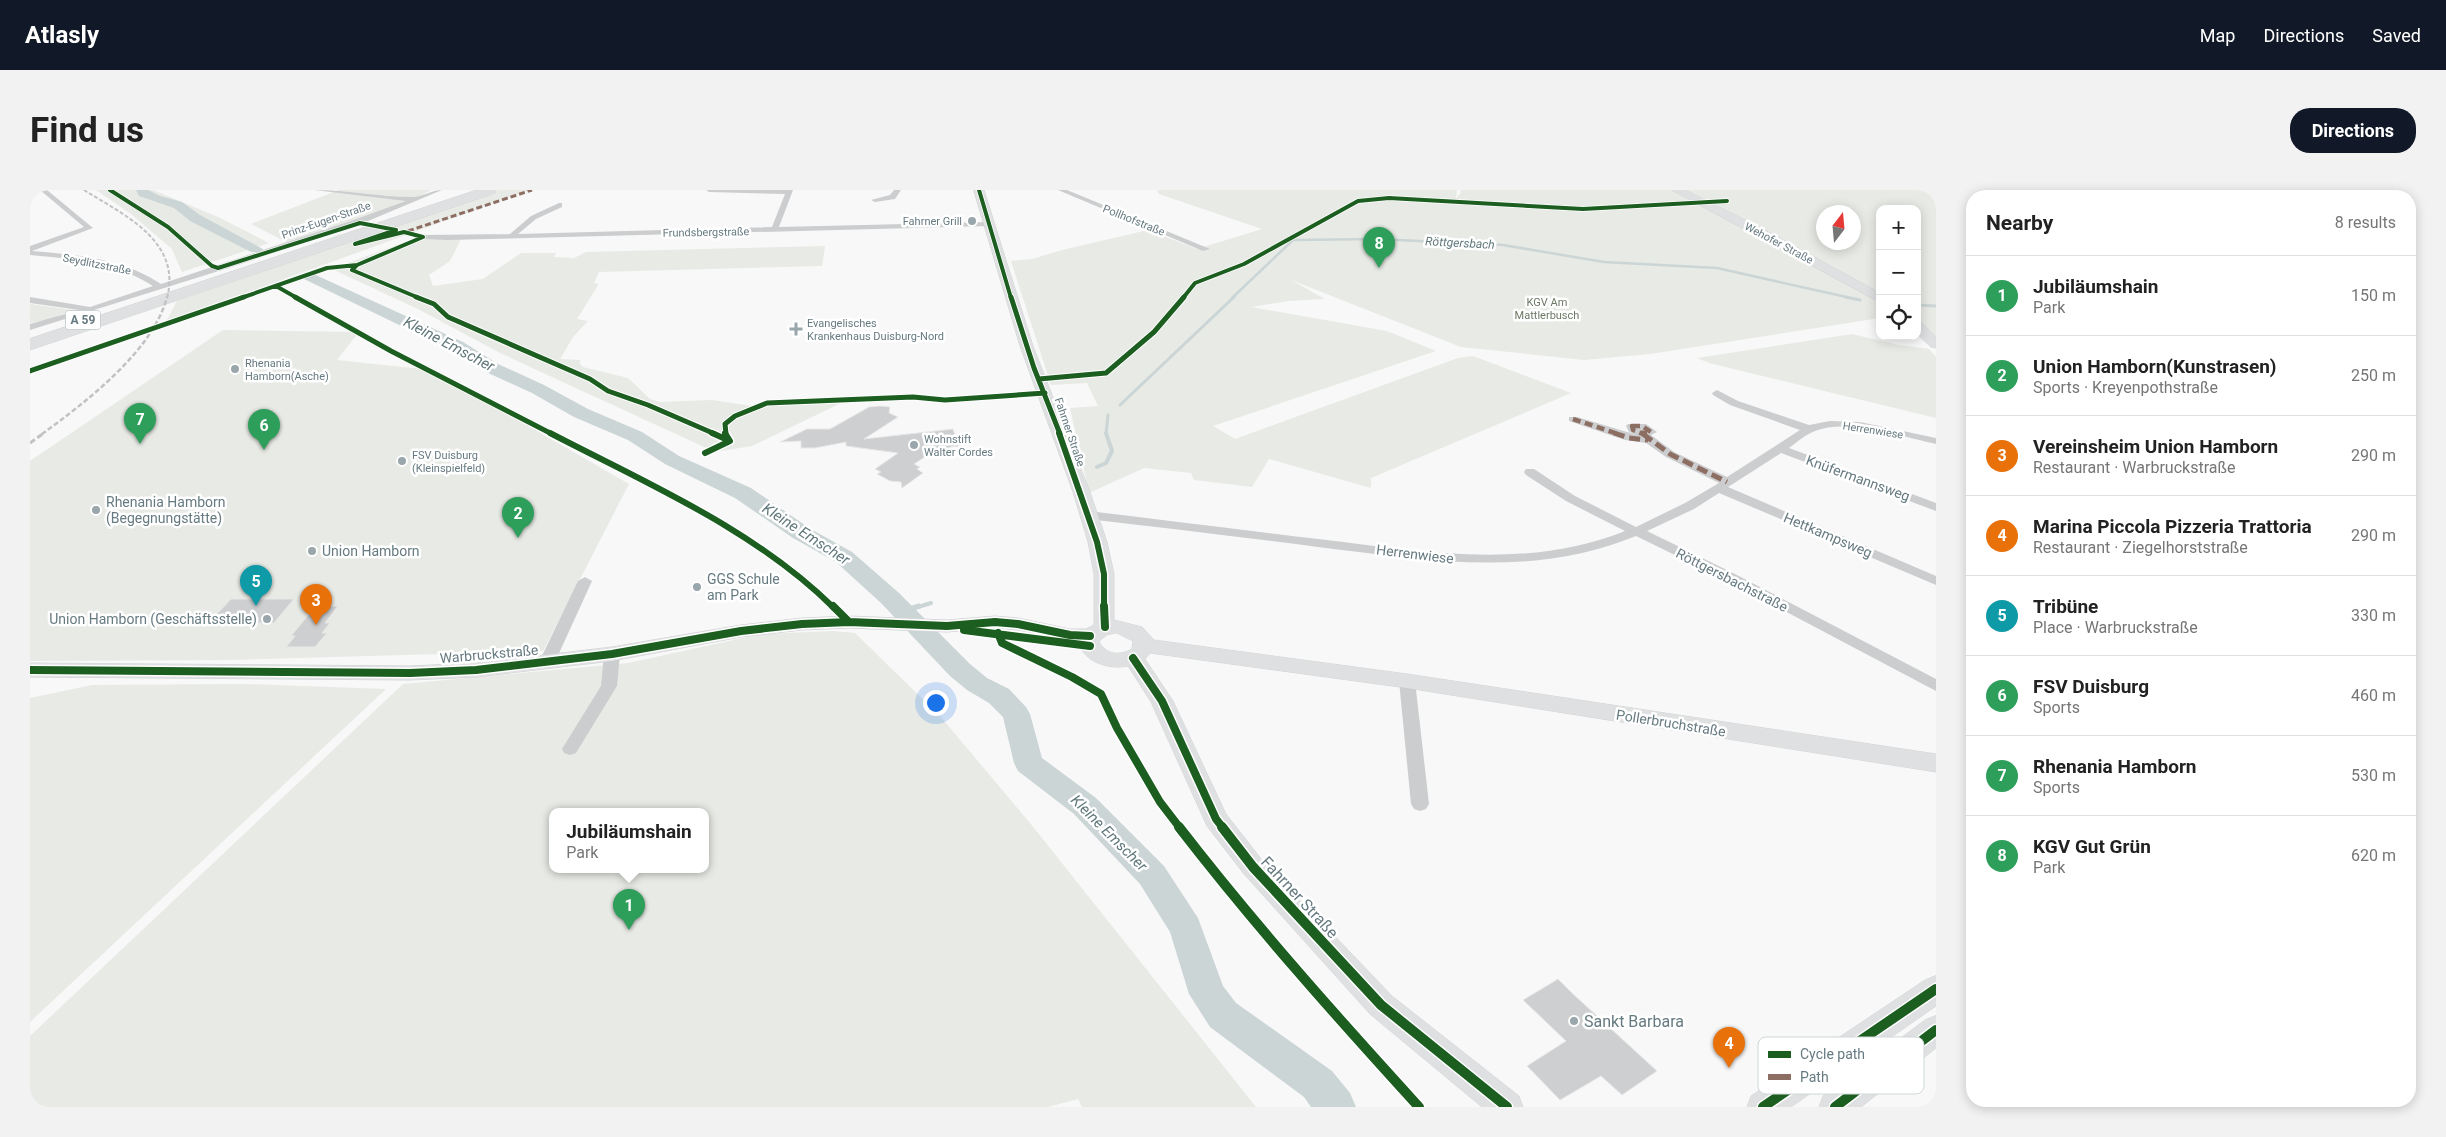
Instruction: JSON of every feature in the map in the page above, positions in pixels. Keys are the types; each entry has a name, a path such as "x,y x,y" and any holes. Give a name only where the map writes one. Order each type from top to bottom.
{"highway":[{"name":"A 59","path":"30,345 136,306 476,190"},
{"name":"A 59","path":"30,338 136,306 490,190"},
{"path":"30,334 136,306"},
{"path":"30,349 136,306"}],"street":[{"path":"30,249 89,228 43,190"},
{"path":"317,190 418,199"},
{"name":"Prinz-Eugen-Straße","path":"30,326 63,318 264,253 439,190"},
{"path":"709,190 789,191 775,230"},
{"path":"875,200 892,197 898,190"},
{"name":"Fahrner Straße","path":"979,190 1034,369 1088,515 1103,567 1105,584 1101,634"},
{"name":"Pollhofstraße","path":"1061,190 1206,249"},
{"name":"Wehofer Straße","path":"1678,190 1757,230 1876,296"},
{"path":"512,236 523,224 543,211 559,205"},
{"name":"Frundsbergstraße","path":"423,236 448,238 990,224"},
{"name":"Seydlitzstraße","path":"30,253 78,258 126,268 146,276 159,286"},
{"path":"30,300 88,309"},
{"name":"Herrenwiese","path":"1717,393 1734,402 1809,429"},
{"path":"1573,419 1630,438 1646,437 1723,485"},
{"name":"Herrenwiese","path":"1088,515 1454,558 1488,560 1529,558 1560,554 1636,533 1678,512 1723,485 1809,429 1839,425 1872,428 1936,441"},
{"name":"Knüfermannsweg","path":"1779,448 1936,507"},
{"name":"Röttgersbachstraße","path":"1530,472 1548,486 1636,533 1699,561 1936,686"},
{"name":"Hettkampsweg","path":"1723,485 1936,581"},
{"path":"546,662 585,580"},
{"name":"Warbruckstraße","path":"30,670 410,673 476,670 612,654 741,631 802,624 887,623 947,626 970,632 1101,634"},
{"path":"1136,631 1135,651 1098,655 1101,634 1136,631"},
{"name":"Fahrner Straße","path":"1135,651 1129,675 1162,702 1216,819 1253,867 1381,1005 1507,1107"},
{"name":"Pollerbruchstraße","path":"1135,651 1218,658 1248,658 1936,763"},
{"path":"570,749 609,686 612,654"},
{"path":"1407,681 1420,804"},
{"path":"1866,1037 1936,989"},
{"path":"1924,1039 1936,1030"},
{"path":"1763,1107 1782,1094"},
{"path":"1835,1107 1852,1094"}],"green space":[{"path":"96,190 153,190 218,217 269,243 182,272 172,249 131,214"},
{"path":"339,190 431,190 410,201 286,242 251,224"},
{"path":"499,190 530,190 166,322 177,301"},
{"name":"KGV Am Mattlerbusch","path":"1157,190 1457,190 1456,199 1461,192 1460,190 1671,190 1865,293 1876,300 1876,319 1650,354 1584,360 1461,347 1291,280 1325,299 1289,301 1251,307 1387,331 1436,351 1213,426 1235,439 1458,358 1473,356 1571,393 1371,478 1371,488 1269,459 1252,487 1194,480 1191,473 1144,468 1089,493 1070,408 1098,406 1087,383 1051,385 1011,261 1032,259 1148,230 1197,249 1262,229 1159,194"},
{"path":"1679,190 1936,190 1936,339 1921,326 1921,205 1876,205 1876,295"},
{"path":"418,237 461,239 450,261 429,275 433,286 483,279 521,253 556,253 554,257 574,258 586,252 825,246 822,266 599,272 594,283 599,284 577,319 588,321 573,337 560,359 580,360 580,364 583,367 628,378 650,399 660,402 712,400 752,406 841,403 752,446 715,452 500,353 418,309 332,269"},
{"path":"30,304 73,310 47,320 30,323"},
{"path":"223,330 359,332 337,360 431,370 629,484 543,651 228,660 30,661 30,461"},
{"path":"1852,334 1899,345 1929,349 1936,357 1936,418 1709,363 1697,358"},
{"path":"832,631 855,633 940,716 1030,823 1256,1107 1082,1107 1078,1099 1048,1107 30,1107 30,1036 403,684 628,663 761,634"},
{"path":"244,684 386,689 30,1022 30,698 92,685"}],"building":[{"name":"Wohnstift Walter Cordes","path":"869,407 890,407 889,413 898,417 864,439 953,429 959,446 936,450 914,464 920,467 917,469 923,473 902,488 901,482 890,481 877,474 881,472 875,469 898,453 846,446 846,442 815,448 801,448 801,441 780,442 807,429 830,429"},
{"path":"231,599 294,599 274,623 243,623 250,615 216,615"},
{"path":"319,606 338,606 325,623 330,623 322,633 327,633 315,647 286,647 295,636 291,636 309,614 313,614"},
{"name":"Sankt Barbara","path":"1558,979 1657,1071 1622,1095 1601,1076 1560,1100 1527,1066 1566,1041 1523,1000"}],"waterway":[{"name":"Kleine Emscher","path":"142,190 143,193 156,199 178,205 195,218 256,249"},
{"name":"Röttgersbach","path":"1232,298 1293,240 1376,239 1503,245 1604,262 1717,268 1851,298"},
{"name":"Kleine Emscher","path":"309,276 352,298 387,312 457,346 492,368 538,389 581,413 635,436 672,460 743,493 801,533 844,557 890,598 960,670 977,684 999,696 1016,714 1029,763 1085,806 1152,875 1186,928 1207,994 1223,1015 1318,1084 1336,1107"},
{"name":"Röttgersbach","path":"1120,405 1234,297"},
{"name":"Röttgersbach","path":"1845,297 1860,300"},
{"name":"Röttgersbach","path":"1921,305 1936,306"},
{"name":"Röttgersbach","path":"1106,433 1108,415"},
{"name":"Röttgersbach","path":"1097,467 1106,463 1112,451 1106,433"},
{"name":"Röttgersbach","path":"915,608 931,603"},
{"name":"Röttgersbach","path":"903,611 919,606"}],"railway":[{"path":"84,190 132,220 158,245 166,261 169,278 167,298"},
{"path":"42,434 97,391 133,356 148,337 167,297"},
{"path":"30,443 44,433"}],"marked path":[{"path":"408,231 532,190"},
{"path":"1573,419 1629,438 1648,440"},
{"path":"1632,426 1642,426 1651,432 1643,434 1633,430 1632,426"},
{"path":"1643,434 1659,448 1727,482"}],"cycle path":[{"path":"110,190 168,227 212,266 218,268 360,223 396,230"},
{"path":"979,190 1026,346 1090,517 1103,566 1105,627"},
{"path":"1039,379 1106,373 1154,332 1195,283 1244,264 1358,201 1389,198 1583,209 1727,201"},
{"path":"30,371 327,268 357,265 423,237 404,232 355,244 396,230"},
{"path":"357,265 352,270 434,304 448,317 590,379 608,391 648,405 730,441 705,453"},
{"path":"276,286 391,351 689,505 749,539 814,588 849,622"},
{"path":"730,441 724,432 725,424 735,416 767,403 913,397 945,400 1045,393"},
{"path":"30,670 410,673 476,670 612,654 741,631 802,624 849,622 947,626 995,622 1018,624 1070,635 1090,636"},
{"path":"964,630 1090,646"},
{"path":"998,633 1002,643 1072,677 1101,694 1117,728 1160,802 1209,866 1316,993 1419,1107"},
{"path":"1133,658 1162,701 1216,819 1253,867 1381,1005 1507,1107"},
{"path":"1866,1037 1936,989"},
{"path":"1924,1039 1936,1030"},
{"path":"1763,1107 1782,1094"},
{"path":"1835,1107 1852,1094"}],"place":[{"name":"Fahrner Grill","path":"972,221"},
{"name":"KGV Gut Grün","path":"1379,268"},
{"name":"Evangelisches Krankenhaus Duisburg-Nord","path":"796,329"},
{"name":"Rhenania Hamborn(Asche)","path":"235,369"},
{"name":"Rhenania Hamborn","path":"140,444"},
{"name":"Wohnstift Walter Cordes","path":"914,445"},
{"name":"FSV Duisburg","path":"264,450"},
{"name":"FSV Duisburg (Kleinspielfeld)","path":"402,461"},
{"name":"Rhenania Hamborn (Begegnungstätte)","path":"96,510"},
{"name":"Union Hamborn(Kunstrasen)","path":"518,538"},
{"name":"Union Hamborn","path":"312,551"},
{"name":"GGS Schule am Park","path":"697,587"},
{"name":"Tribüne","path":"256,606"},
{"name":"Union Hamborn (Geschäftsstelle)","path":"267,619"},
{"name":"Vereinsheim Union Hamborn","path":"316,625"},
{"name":"Jubiläumshain","path":"629,930"},
{"name":"Sankt Barbara","path":"1574,1021"},
{"name":"Marina Piccola Pizzeria Trattoria","path":"1729,1068"}]}
